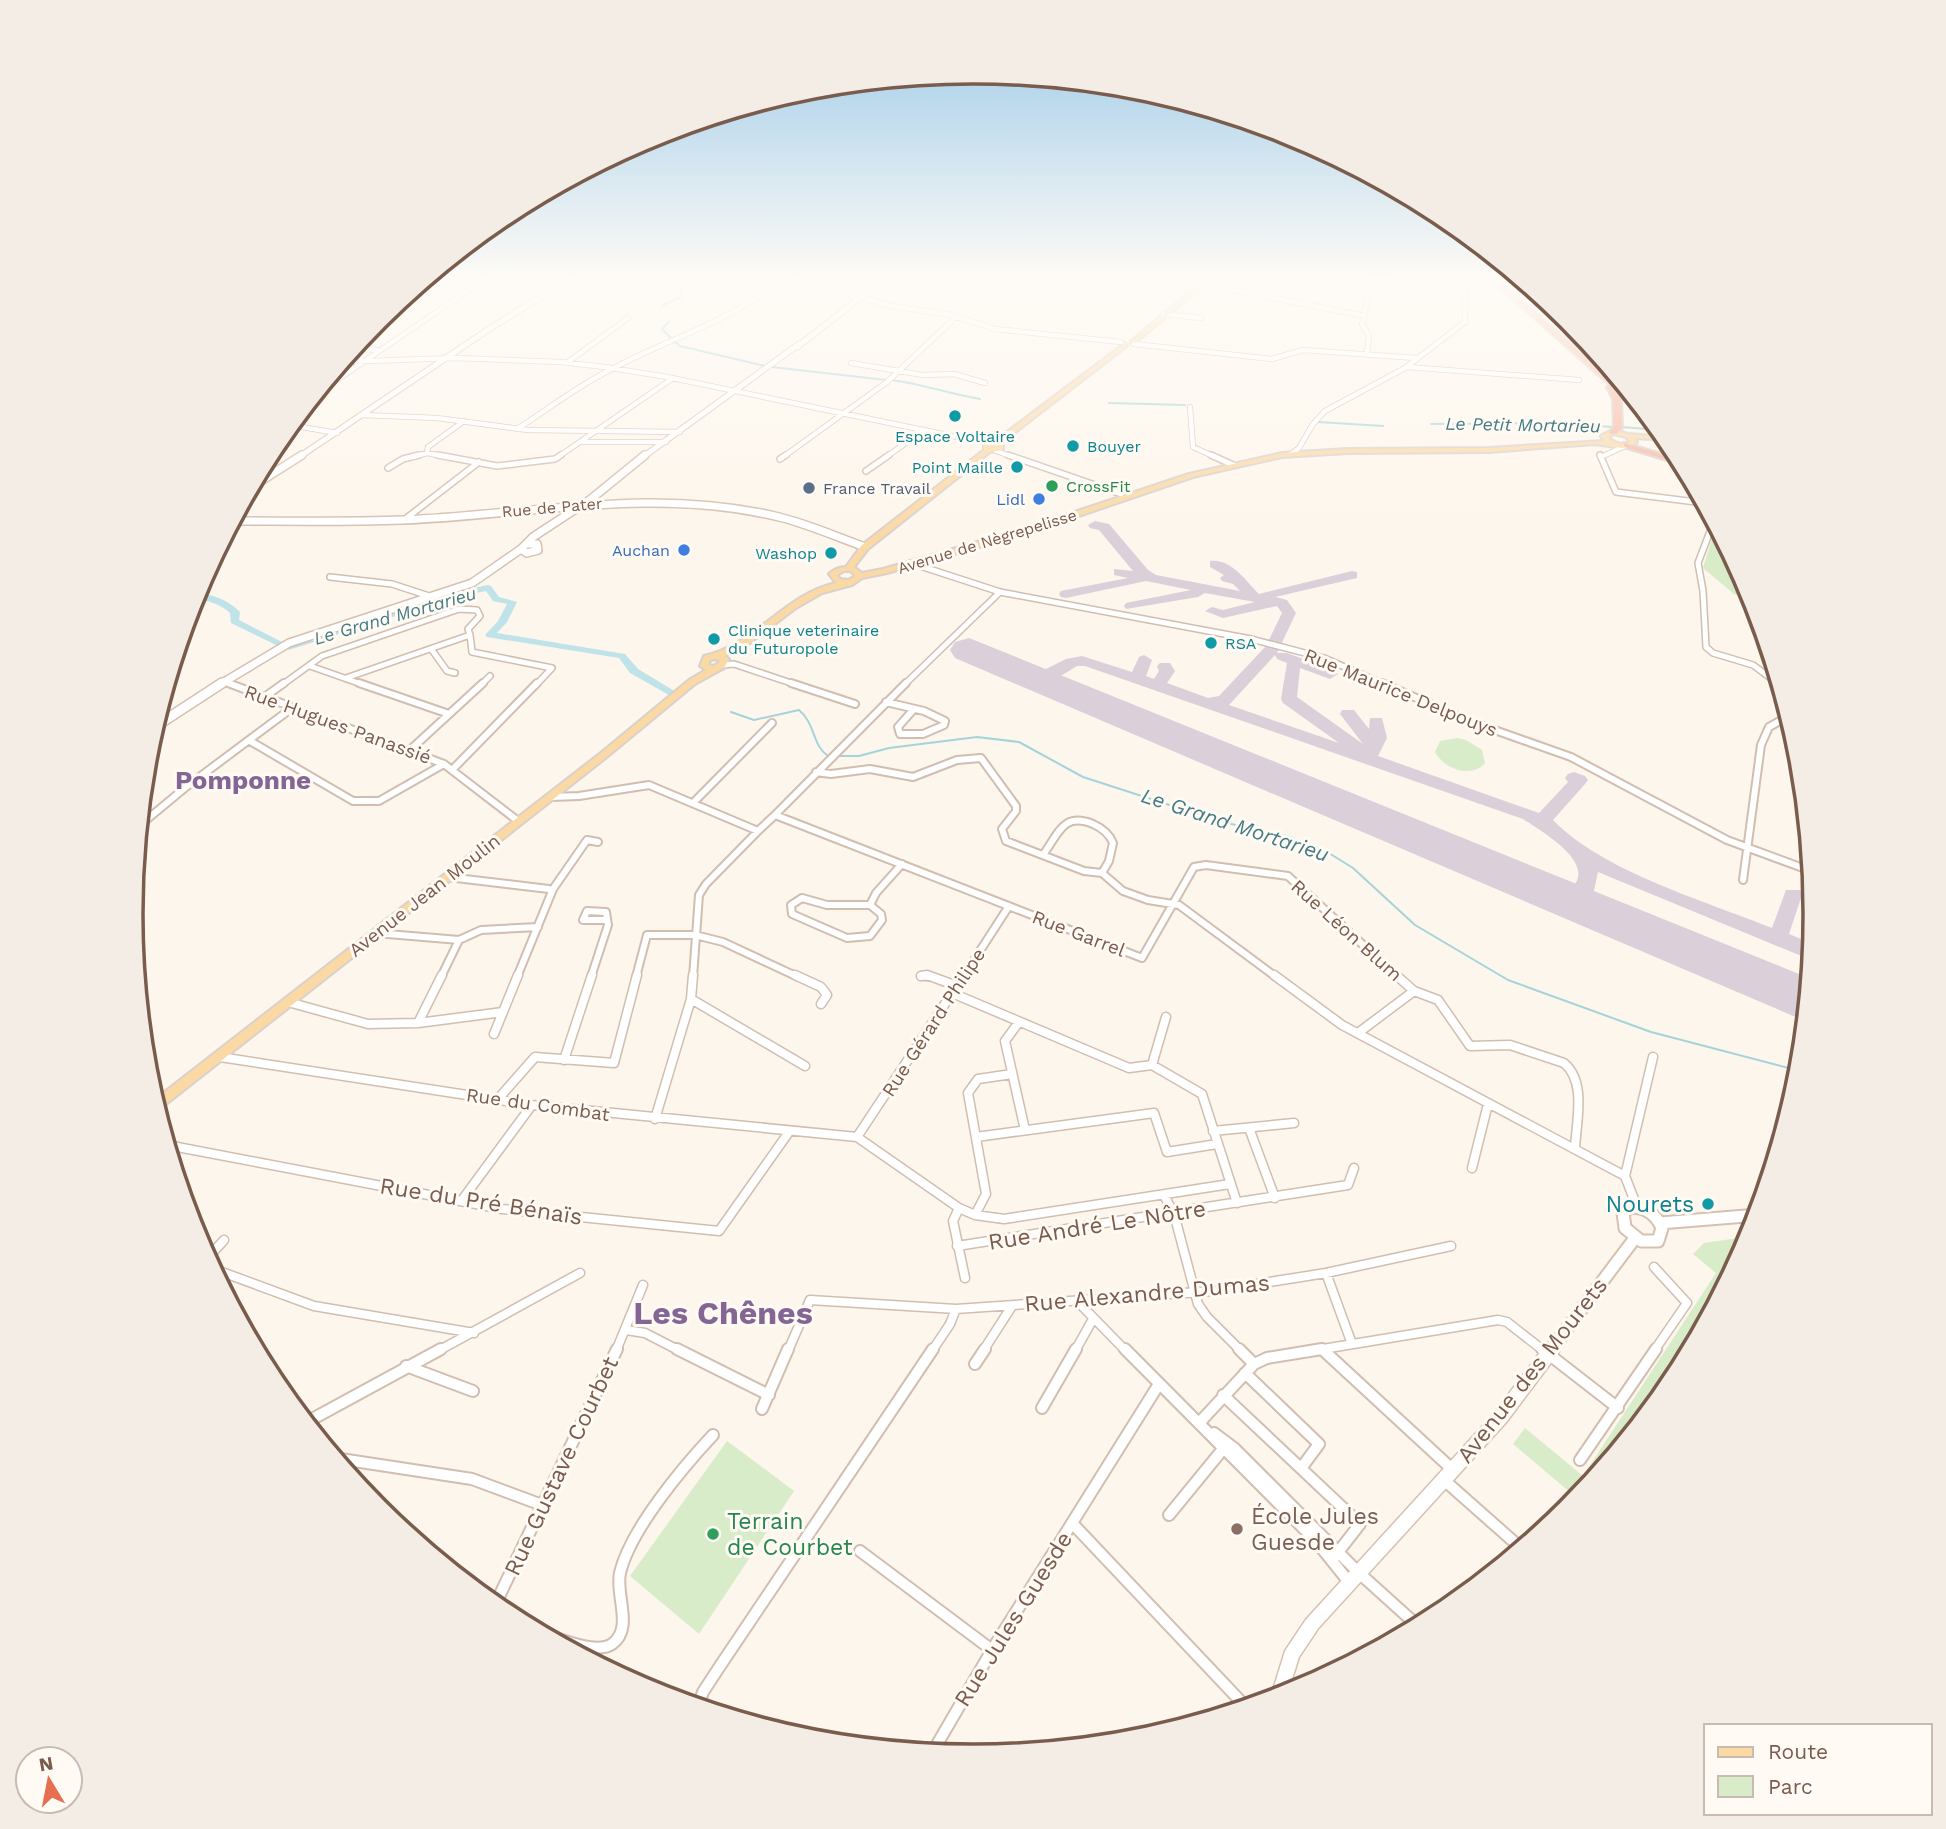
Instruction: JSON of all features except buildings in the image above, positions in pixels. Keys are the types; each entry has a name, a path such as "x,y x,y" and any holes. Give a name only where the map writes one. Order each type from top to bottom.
{"highway":[{"path":"1586,363 1616,395 1618,428 1612,432"},
{"path":"1588,363 1609,381"},
{"path":"1629,442 1666,456"}],"main road":[{"path":"849,568 866,547 1102,363"},
{"path":"1612,432 1629,442 1654,439"},
{"name":"Avenue de Nègrepelisse","path":"1533,447 1604,436 1612,432"},
{"path":"1604,436 1611,443"},
{"name":"Avenue de Nègrepelisse","path":"1267,458 1368,451 1629,442"},
{"name":"Avenue de Nègrepelisse","path":"859,576 1029,530 1120,497 1224,467 1291,454 1303,449 1368,451"},
{"path":"722,661 740,645 817,591 833,578 836,571 849,568 855,570 859,576 849,583 817,591"},
{"path":"833,578 840,583 849,583"},
{"name":"Avenue Jean Moulin","path":"164,1100 551,797 709,668 722,661"}],"street":[{"path":"340,378 359,363"},
{"path":"267,477 337,433 437,363"},
{"path":"578,363 735,391 970,440 1108,490 1120,497"},
{"path":"517,429 624,363"},
{"path":"166,719 223,681 289,643 482,579 504,561 525,549 537,534 583,504 773,363"},
{"path":"853,363 928,375 954,374 985,383"},
{"path":"780,459 879,388 907,363"},
{"path":"1303,449 1314,421 1335,404 1373,387 1411,363"},
{"path":"1407,367 1579,380"},
{"path":"388,468 403,459 428,453 497,466 555,459 673,379"},
{"path":"1190,407 1193,447 1233,465"},
{"path":"362,415 465,421 517,429 680,432"},
{"path":"428,453 428,447 465,421"},
{"path":"301,427 337,433"},
{"path":"866,471 923,431"},
{"path":"581,442 666,442"},
{"path":"1629,442 1616,451 1600,455 1616,492 1693,502"},
{"path":"1611,443 1616,451"},
{"path":"1218,457 1224,467"},
{"path":"404,520 479,463"},
{"name":"Rue de Pater","path":"242,521 404,520 583,504 688,504 787,519 866,547"},
{"path":"1710,532 1698,563 1703,591 1706,647 1713,653 1753,665 1768,676"},
{"path":"525,549 538,550 534,539 537,534"},
{"name":"Rue Maurice Delpouys","path":"911,563 1000,592 1251,639 1324,659 1472,722 1571,757 1748,849 1802,868"},
{"path":"330,577 392,584 432,597"},
{"path":"655,1119 691,999 699,895 706,884 847,745 886,702 1000,592"},
{"path":"263,698 322,656 471,607 477,610 480,616 468,629 472,652 552,668 452,770"},
{"path":"346,678 470,635"},
{"path":"432,650 447,671 455,673"},
{"path":"722,661 855,704"},
{"path":"310,666 449,714"},
{"path":"410,750 491,676"},
{"name":"Rue Hugues Panassié","path":"223,681 444,764 518,821"},
{"path":"886,702 913,710 943,719 944,724 933,731 900,734 898,727 913,710"},
{"path":"149,818 292,708"},
{"path":"1743,880 1761,745 1769,727 1780,721"},
{"path":"693,803 772,723"},
{"path":"250,741 353,801 365,803 379,801 395,794 444,764"},
{"path":"817,772 836,776 867,768 917,776 966,757 981,758 1016,806 1016,811 1002,829 1006,841 1084,871 1102,873 1124,891 1148,900 1179,905 1342,1025 1625,1176"},
{"path":"551,797 579,796 649,785 758,831"},
{"name":"Rue Garrel","path":"775,815 1142,958 1171,903"},
{"path":"1043,855 1067,821 1074,818 1091,822 1107,830 1115,847 1113,857 1102,873"},
{"path":"494,1034 551,889 587,839 598,842"},
{"path":"870,905 876,890 888,881 902,864"},
{"name":"Rue Léon Blum","path":"1171,903 1194,867 1206,865 1289,876 1415,991 1438,1000 1470,1046 1510,1045 1564,1063 1571,1069 1578,1084 1575,1149"},
{"path":"447,877 551,889"},
{"path":"802,898 827,905 870,905 881,914 882,920 870,936 854,939 812,925 790,911 791,905 802,898"},
{"name":"Rue Gérard Philipe","path":"858,1137 1009,906"},
{"path":"564,1060 608,925 607,920"},
{"path":"375,933 459,940 481,930 538,927"},
{"path":"498,1099 536,1057 614,1063 647,935 695,935 723,942 821,987 827,995 821,1004"},
{"path":"418,1023 459,940"},
{"path":"921,976 927,975 1019,1021 1129,1068 1152,1065 1202,1094 1237,1203"},
{"name":"Rue Léon Blum","path":"1358,1033 1415,991"},
{"path":"691,999 805,1066"},
{"path":"288,1002 368,1024 418,1023 503,1012"},
{"path":"1152,1065 1166,1017"},
{"path":"1019,1021 1005,1041 1025,1130"},
{"name":"Rue du Combat","path":"220,1057 532,1105 858,1137"},
{"path":"1637,1206 1625,1176 1653,1057"},
{"path":"975,1215 986,1194 968,1093 978,1079 1012,1074"},
{"path":"1472,1168 1488,1104"},
{"path":"462,1200 532,1105"},
{"path":"976,1137 1154,1113 1167,1152 1217,1144"},
{"path":"1213,1131 1294,1123"},
{"path":"1249,1128 1275,1198"},
{"name":"Rue du Pré Bénaïs","path":"177,1147 502,1209 719,1231 789,1132"},
{"path":"858,1137 959,1208 975,1215 1004,1219 1230,1184"},
{"name":"Rue André Le Nôtre","path":"957,1246 1348,1185 1354,1168"},
{"path":"1164,1195 1174,1214 1198,1304 1207,1318 1254,1364"},
{"path":"1637,1206 1651,1212 1660,1223 1662,1233 1658,1241 1647,1243 1635,1238 1625,1228 1621,1217 1626,1209 1637,1206"},
{"path":"959,1208 953,1221 965,1278"},
{"path":"1660,1223 1746,1216"},
{"name":"Avenue des Mourets","path":"1282,1685 1292,1654 1312,1624 1500,1418 1635,1238"},
{"path":"214,1250 224,1240"},
{"name":"Rue Alexandre Dumas","path":"769,1395 810,1300 961,1308 1195,1293 1326,1273 1451,1246"},
{"path":"1580,1460 1618,1408 1687,1303 1654,1267"},
{"path":"224,1273 314,1306 474,1333"},
{"path":"313,1419 580,1273"},
{"path":"1326,1273 1352,1344"},
{"name":"Rue Gustave Courbet","path":"499,1596 626,1330 643,1285"},
{"path":"1078,1302 1223,1449 1335,1555"},
{"path":"975,1364 1012,1306"},
{"path":"701,1699 718,1669 961,1308"},
{"path":"1042,1408 1093,1319"},
{"path":"1199,1423 1254,1364 1267,1358 1498,1320 1507,1322 1618,1408"},
{"path":"626,1330 645,1333 769,1395 762,1409"},
{"path":"1322,1349 1516,1543"},
{"path":"406,1366 473,1391"},
{"path":"1245,1373 1319,1444 1302,1467"},
{"path":"1072,1523 1159,1384"},
{"path":"1223,1395 1360,1524 1335,1555"},
{"path":"1199,1423 1234,1448 1353,1577 1410,1620"},
{"path":"570,1640 595,1648 609,1647 619,1636 624,1618 618,1587 621,1566 631,1544 713,1435"},
{"path":"1168,1515 1223,1449"},
{"path":"347,1460 472,1479 542,1505"},
{"name":"Rue Jules Guesde","path":"937,1744 992,1650 1072,1523 1240,1701"},
{"path":"860,1551 992,1650"}],"green space":[{"path":"1712,537 1740,596 1734,594 1703,568"},
{"path":"1457,738 1482,750 1485,763 1479,768 1465,771 1451,767 1439,758 1435,752 1440,741"},
{"path":"1737,1238 1718,1282 1664,1376 1632,1420 1569,1492 1513,1444 1525,1428 1583,1476 1716,1273 1693,1254 1704,1243"},
{"name":"Terrain de Courbet","path":"727,1441 794,1491 699,1634 630,1576"}],"waterway":[{"name":"Le Petit Mortarieu","path":"754,363 765,366"},
{"name":"Le Petit Mortarieu","path":"772,367 886,380"},
{"name":"Le Petit Mortarieu","path":"892,380 980,399"},
{"name":"Le Petit Mortarieu","path":"1109,403 1185,405"},
{"name":"Le Petit Mortarieu","path":"1318,422 1383,426"},
{"name":"Le Petit Mortarieu","path":"1431,424 1547,423 1613,427"},
{"name":"Le Petit Mortarieu","path":"1621,427 1646,429"},
{"name":"Le Grand Mortarieu","path":"289,647 454,595 488,588 496,599 512,602 502,622 490,635 622,656 634,671 671,692"},
{"name":"Le Grand Mortarieu","path":"206,598 221,602 235,612 234,621 281,644"},
{"name":"Le Grand Mortarieu","path":"731,712 754,720 799,710 808,721 822,751 827,755"},
{"name":"Le Grand Mortarieu","path":"838,756 859,756 889,748 977,737 1019,742 1083,777 1222,822 1287,836 1324,850 1353,868 1415,925 1508,980 1651,1032 1789,1068"}],"taxiway":[{"path":"1095,525 1104,527 1143,573 1151,578"},
{"path":"1215,564 1225,568 1235,578"},
{"path":"1119,572 1255,598"},
{"path":"1262,599 1270,594 1352,575"},
{"path":"1227,578 1238,581 1255,598"},
{"path":"1066,594 1140,580"},
{"path":"1131,606 1198,593 1200,589"},
{"path":"1207,703 1224,701 1273,648 1289,613 1282,603 1255,598"},
{"path":"1212,611 1223,614 1266,604"},
{"path":"1282,656 1330,674"},
{"path":"1138,676 1144,660"},
{"path":"1053,673 1072,662 1089,662 1529,815 1570,845 1588,868 1584,886 1572,896 1556,895 1525,882"},
{"path":"1004,665 1037,676 1053,673"},
{"path":"1293,665 1289,699 1364,753 1368,759 1379,738 1376,722"},
{"path":"1153,684 1159,683 1167,671 1165,666"},
{"path":"1053,673 1051,683 1075,694"},
{"path":"1348,714 1372,744 1372,751"},
{"path":"1548,827 1543,820 1579,780 1574,778"},
{"path":"1579,854 1612,871 1802,948"},
{"path":"1584,887 1586,899 1603,915"},
{"path":"1780,932 1793,895"}],"runway":[{"path":"969,650 1799,997"}],"place":[{"name":"Espace Voltaire","path":"955,416"},
{"name":"Bouyer","path":"1073,446"},
{"name":"Point Maille","path":"1017,467"},
{"name":"CrossFit","path":"1052,486"},
{"name":"France Travail","path":"809,488"},
{"name":"Lidl","path":"1039,499"},
{"name":"Auchan","path":"684,550"},
{"name":"Washop","path":"831,553"},
{"name":"Clinique veterinaire du Futuropole","path":"714,639"},
{"name":"RSA","path":"1211,643"},
{"name":"Nourets","path":"1708,1204"},
{"name":"École Jules Guesde","path":"1237,1529"},
{"name":"Terrain de Courbet","path":"713,1534"}],"district":[{"name":"Pomponne","path":"243,780"},
{"name":"Les Chênes","path":"723,1313"}]}
